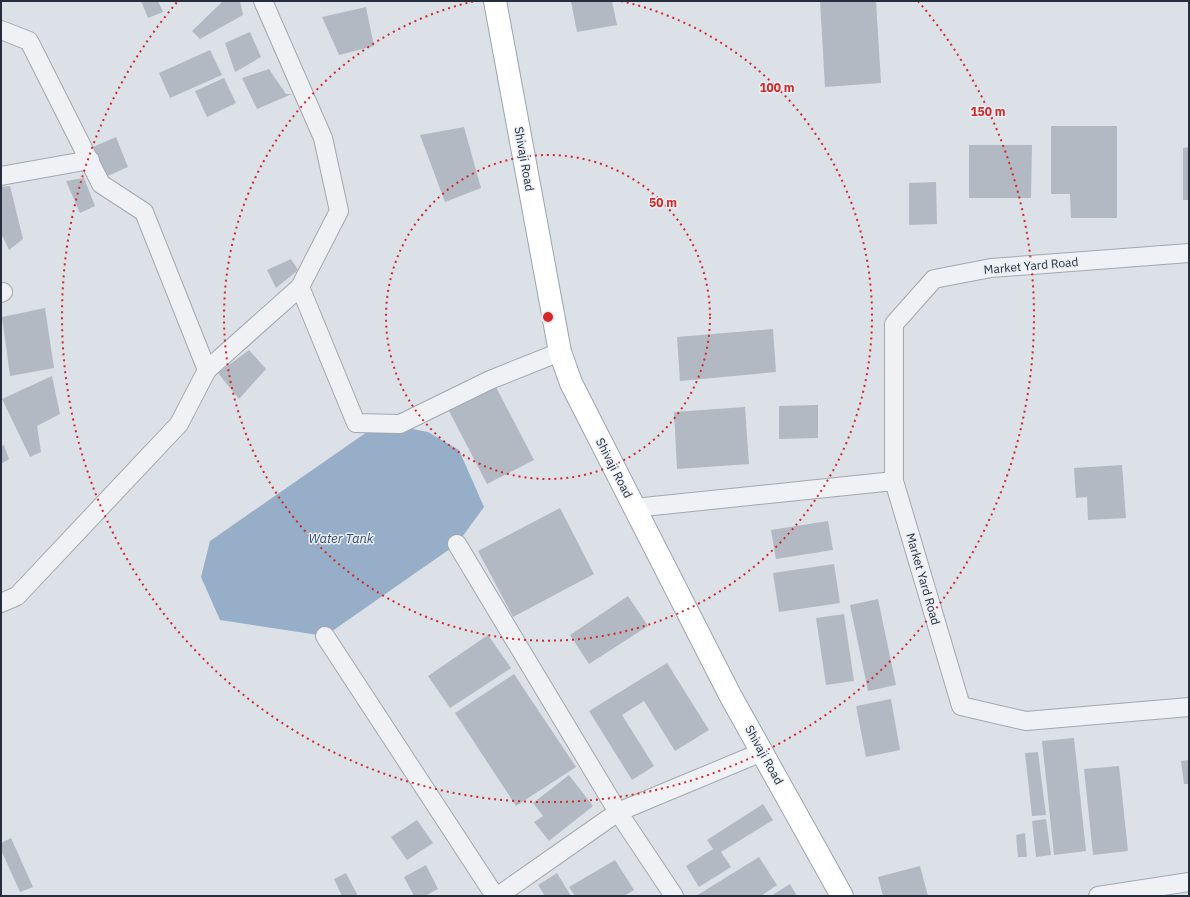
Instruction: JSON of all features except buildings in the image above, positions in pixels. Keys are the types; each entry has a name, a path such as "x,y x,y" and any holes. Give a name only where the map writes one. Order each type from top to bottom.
{"main road":[{"name":"Shivaji Road","path":"495,1 560,352 571,383 730,695 842,896"}],"street":[{"path":"1,603 17,596 179,424 207,370 300,287 339,211 323,138 263,1"},
{"path":"1,30 29,41 101,184 144,212 207,370"},
{"path":"1,176 90,160"},
{"name":"Market Yard Road","path":"1189,252 991,268 934,279 894,324 894,481 960,706 1026,721 1189,707"},
{"path":"300,287 356,423 400,424 490,380 560,352"},
{"path":"634,508 894,481"},
{"path":"457,544 618,812 674,896"},
{"path":"325,636 497,896 618,812 762,752"},
{"path":"1098,896 1189,882"}],"water":[{"name":"Water Tank","path":"380,423 428,432 459,450 484,507 457,544 325,636 220,620 201,577 210,541"}]}
